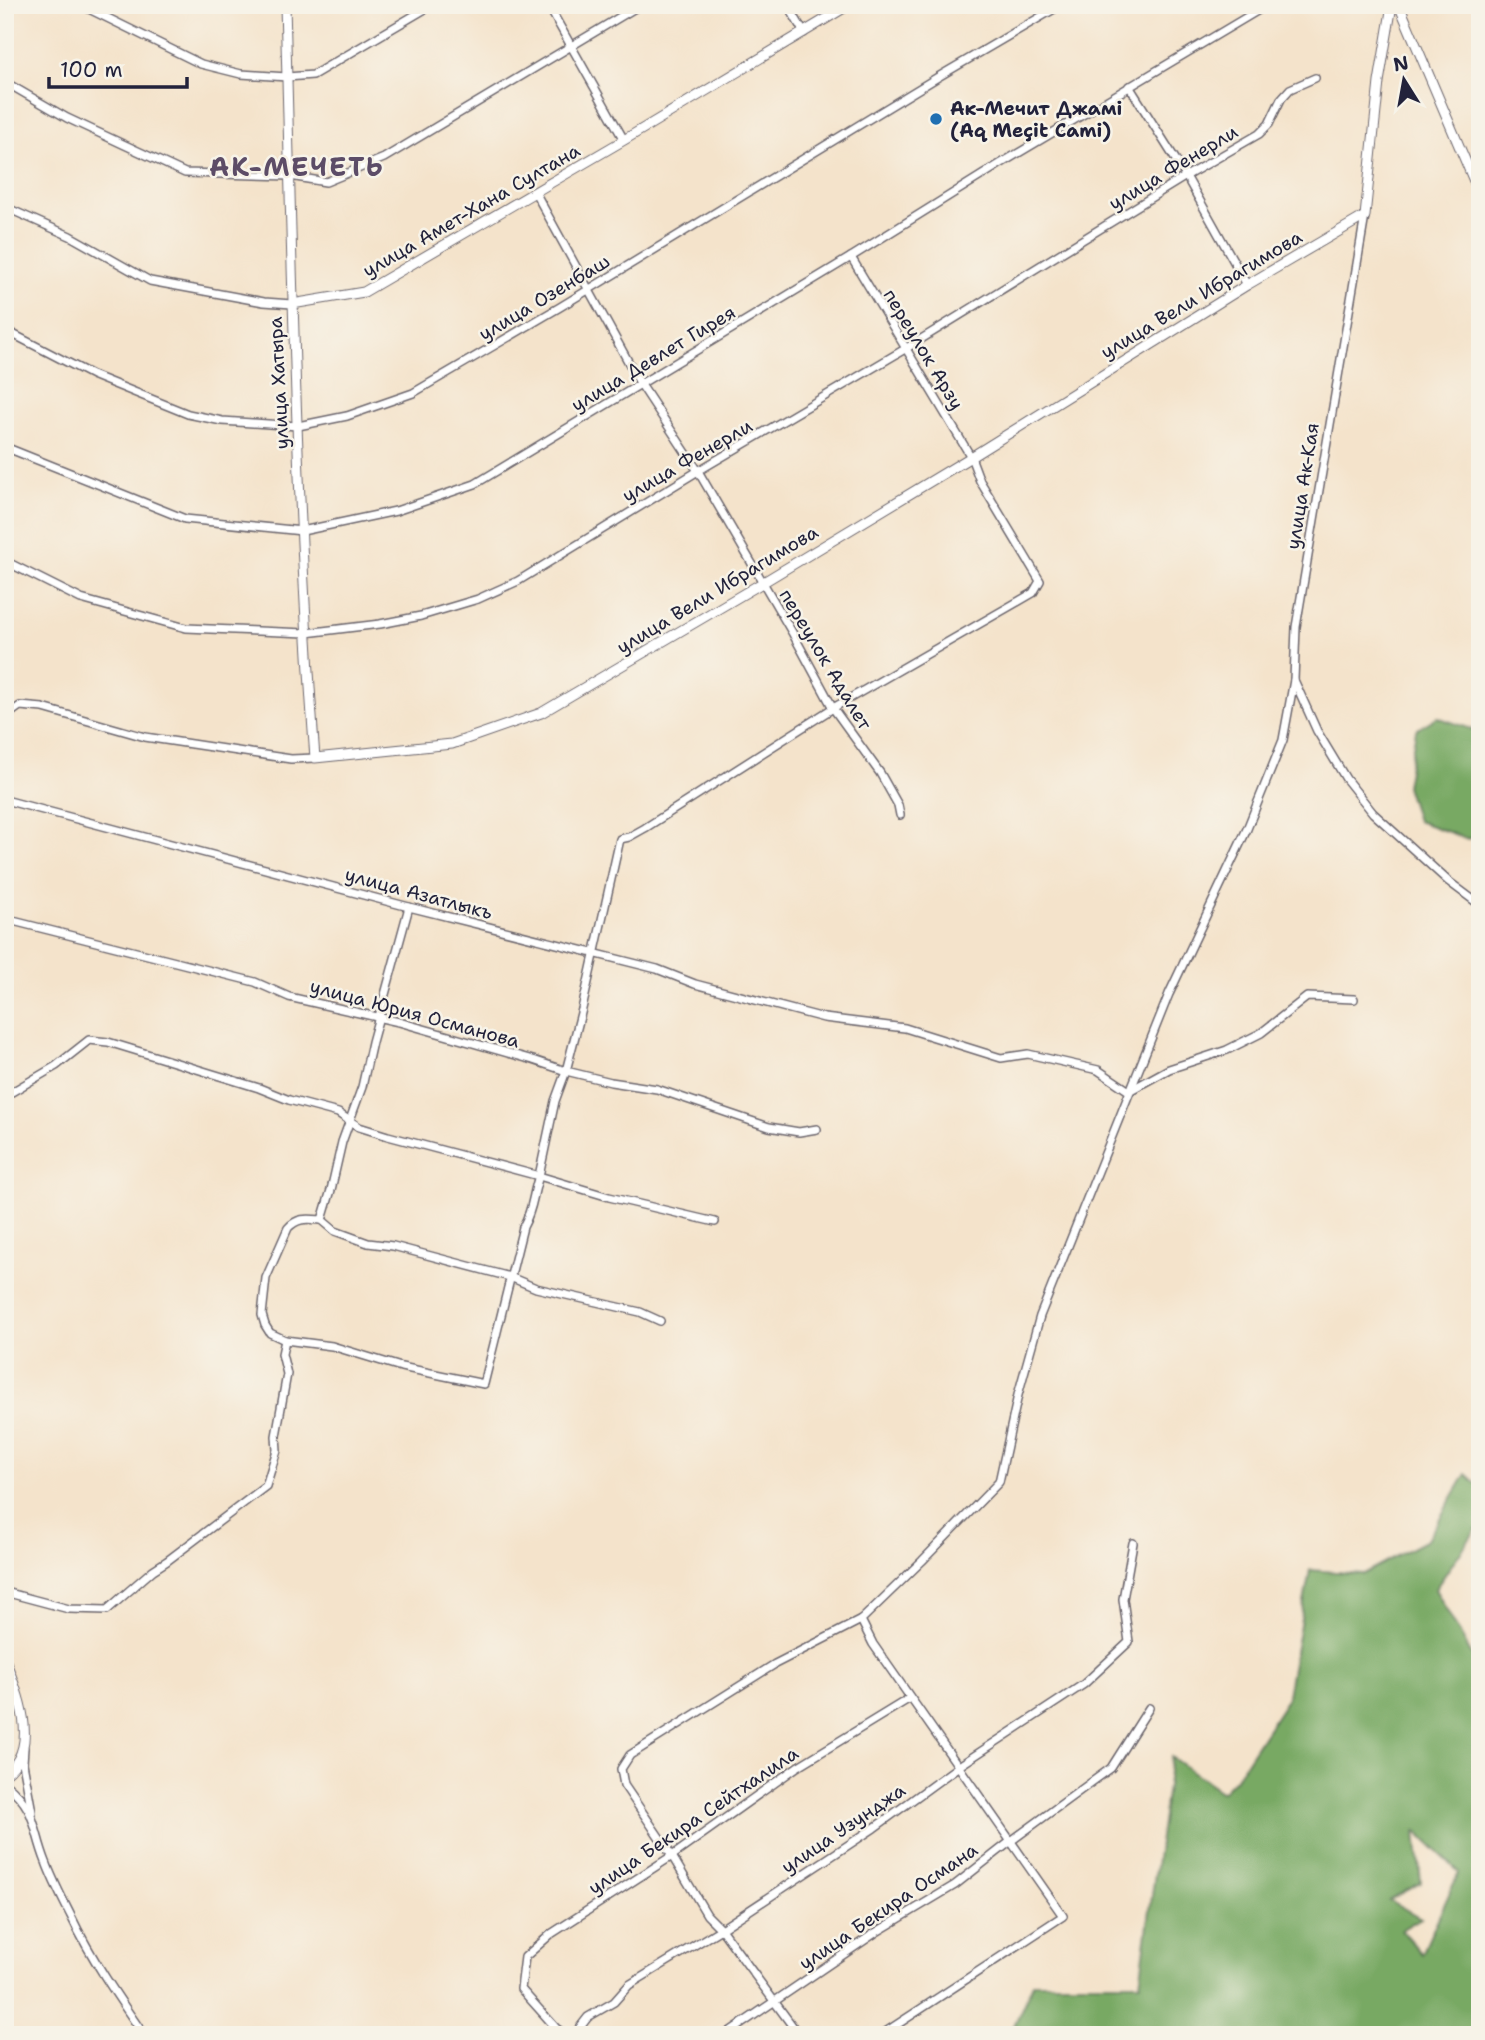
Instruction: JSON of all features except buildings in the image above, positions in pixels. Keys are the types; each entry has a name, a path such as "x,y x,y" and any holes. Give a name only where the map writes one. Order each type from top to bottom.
{"street":[{"path":"81,5 201,64 241,74 287,78 313,75 432,5"},
{"name":"улица Хатыра","path":"285,5 292,304 306,633 315,758"},
{"path":"548,5 624,140"},
{"path":"5,82 67,118 186,173 290,176 326,182 384,158 640,5"},
{"path":"788,5 804,33"},
{"name":"улица Амет-Хана Султана","path":"5,207 70,236 150,281 264,302 292,304 365,292 849,5"},
{"name":"улица Озенбаш","path":"5,330 92,375 188,414 222,421 298,426 347,416 413,393 1061,5"},
{"name":"улица Девлет Гирея","path":"5,447 185,519 302,531 397,511 475,484 851,257 986,172 1267,5"},
{"name":"улица Ак-Кая","path":"1392,5 1379,82 1365,216 1296,627 1293,680 1317,732 1346,779 1373,813 1448,881 1480,905"},
{"path":"1399,5 1480,195"},
{"name":"улица Фенерли","path":"5,561 81,599 186,628 306,633 380,624 478,599 518,581 1259,134 1269,124 1280,99 1290,89 1315,78"},
{"path":"1129,86 1186,176 1247,285"},
{"name":"переулок Адалет","path":"535,192 640,383 698,471 833,708 880,774 898,805 900,815"},
{"name":"улица Вели Ибрагимова","path":"5,717 20,706 43,708 145,737 291,759 452,744 541,713 971,457 1247,285 1365,216"},
{"name":"переулок Арзу","path":"833,708 1033,593 1040,581 980,481 971,457 851,257"},
{"path":"799,2035 721,1929 706,1915 624,1785 621,1769 631,1755 775,1664 861,1620 999,1482 1018,1395 1040,1316 1169,994 1247,829 1283,740 1293,680"},
{"path":"660,1321 640,1312 536,1288 510,1277 393,1246 368,1243 335,1231 323,1220 302,1219 293,1222 288,1228 266,1278 262,1315 270,1333 285,1340 332,1346 401,1367 484,1384 510,1277 523,1227 531,1213 555,1101 566,1071 620,839 645,828 833,708"},
{"name":"улица Азатлыкъ","path":"5,800 408,907 657,969 695,984 824,1018 905,1028 1001,1058 1028,1054 1098,1070 1129,1091"},
{"path":"323,1220 342,1142 362,1087 408,907"},
{"name":"улица Юрия Османова","path":"5,919 255,982 289,997 459,1038 566,1071 611,1082 657,1088 769,1127 799,1132 817,1129"},
{"path":"1129,1091 1169,1069 1227,1050 1261,1033 1307,997 1354,999"},
{"path":"5,1096 56,1066 89,1040 108,1042 338,1113 359,1127 388,1136 609,1197 715,1222"},
{"path":"5,1591 69,1609 107,1610 152,1570 266,1486 277,1450 276,1436 287,1374 282,1354 285,1340"},
{"name":"улица Узунджа","path":"574,2035 588,2017 614,2003 629,1985 721,1929 874,1828 959,1766 1084,1684 1129,1642 1123,1599 1133,1543"},
{"path":"861,1620 873,1644 1063,1916 881,2035"},
{"path":"5,1659 23,1709 23,1763 45,1861 86,1947 144,2035"},
{"name":"улица Бекира Сейтхалила","path":"566,2035 556,2028 521,1989 525,1957 551,1934 671,1856 797,1767 910,1698"},
{"name":"улица Бекира Османа","path":"725,2035 875,1933 954,1885 1111,1768 1149,1708"},
{"path":"5,1774 19,1759 24,1747"},
{"path":"5,1783 22,1798 33,1817"}],"green space":[{"path":"1437,717 1480,732 1480,834 1468,839 1417,821 1406,786 1416,730"},
{"path":"1466,1474 1480,1487 1480,1524 1435,1589 1480,1670 1480,2035 1010,2035 1033,1983 1140,1983 1171,1757 1222,1792 1235,1779 1286,1701 1310,1570 1363,1574 1427,1540","holes":["1416,1831 1459,1872 1422,1954 1401,1930 1421,1918 1389,1900 1421,1883"]}],"place":[{"name":"Ак-Мечит Джамі (Aq Meçit Cami)","path":"936,119"}],"district":[{"name":"АК-МЕЧЕТЬ","path":"297,167"}]}
